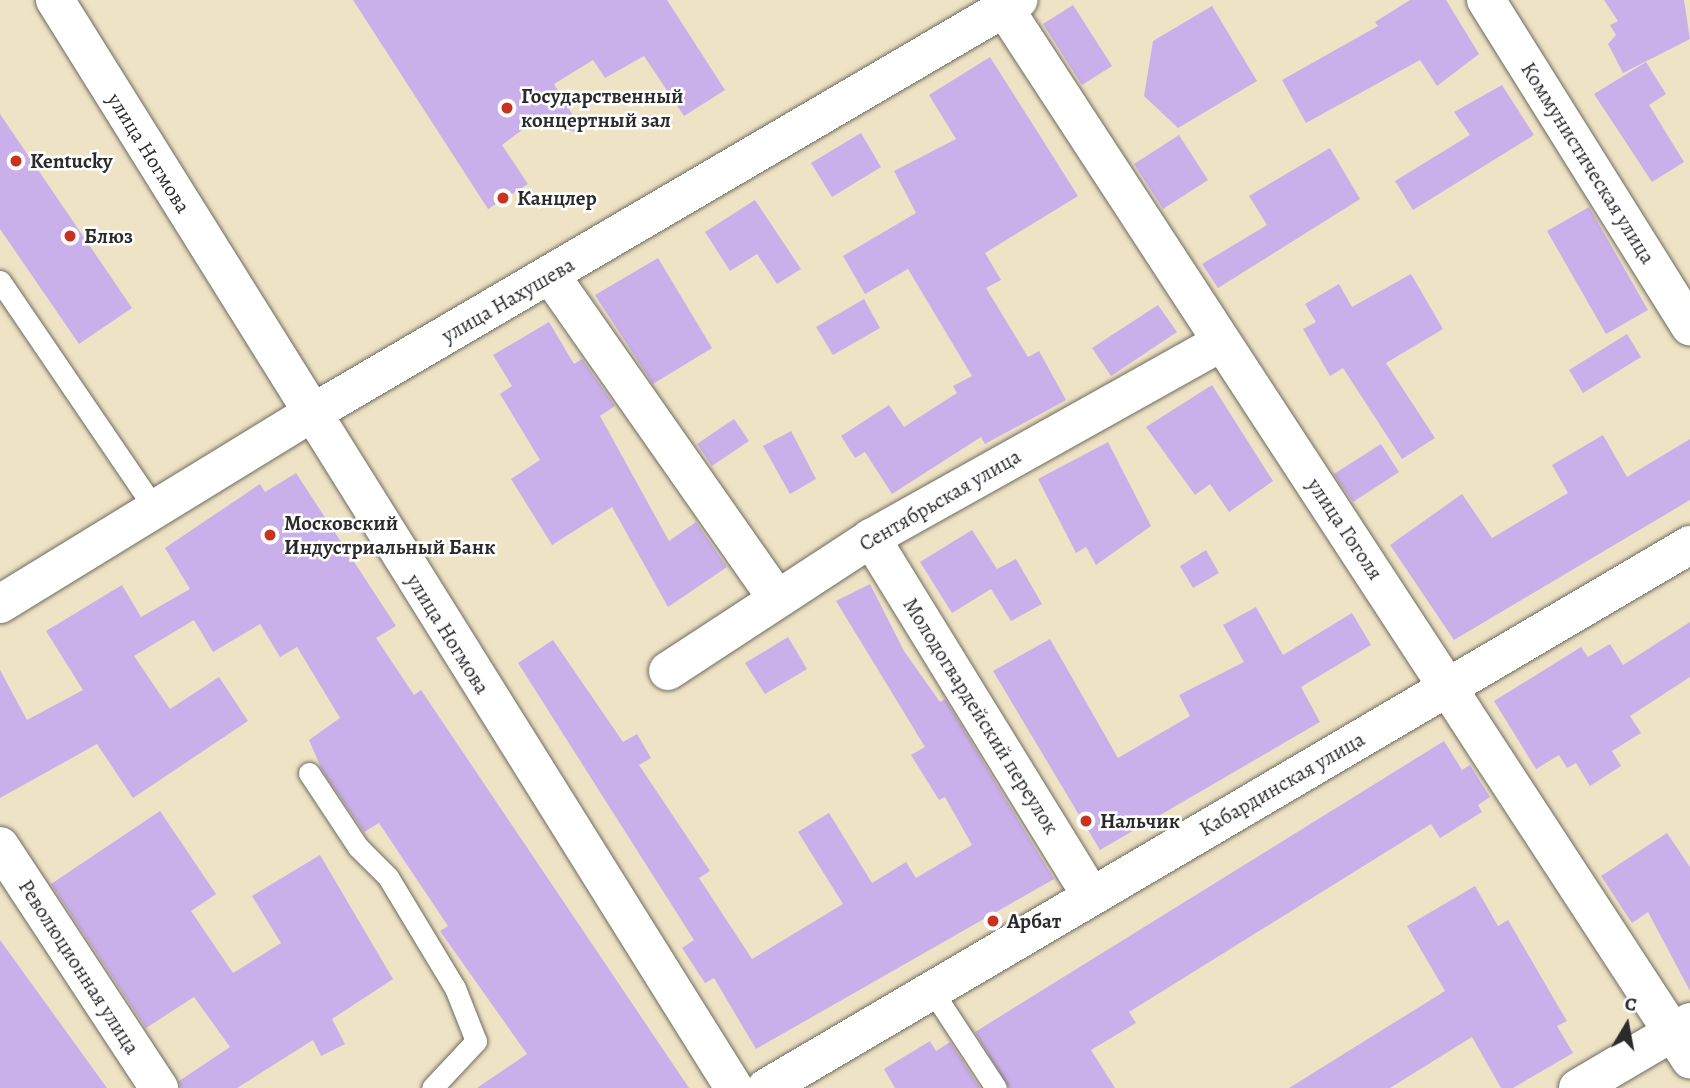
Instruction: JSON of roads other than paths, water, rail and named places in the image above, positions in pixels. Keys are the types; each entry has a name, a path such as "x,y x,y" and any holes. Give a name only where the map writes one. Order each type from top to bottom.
{"street":[{"name":"улица Ногмова","path":"55,0 309,415 734,1088"},
{"name":"Коммунистическая улица","path":"1486,0 1690,327"},
{"name":"улица Нахушева","path":"0,604 309,415 551,276 1007,3"},
{"name":"улица Гоголя","path":"1007,3 1221,342 1684,1038"},
{"path":"551,276 776,597"},
{"name":"Сентябрьская улица","path":"668,671 776,597 871,538 1221,342"},
{"name":"Молодогвардейский переулок","path":"871,538 1091,895"},
{"name":"Кабардинская улица","path":"765,1088 1690,545"},
{"name":"Революционная улица","path":"0,846 159,1088"},
{"path":"1578,1088 1684,1038"}],"lane":[{"path":"0,281 155,509"},
{"path":"309,774 358,847 388,877 455,988 476,1041 432,1088"},
{"path":"931,989 996,1088"}],"place":[{"name":"Государственный концертный зал","path":"507,108"},
{"name":"Kentucky","path":"16,161"},
{"name":"Канцлер","path":"503,198"},
{"name":"Блюз","path":"70,236"},
{"name":"Московский Индустриальный Банк","path":"270,535"},
{"name":"Нальчик","path":"1086,821"},
{"name":"Арбат","path":"993,921"}]}
